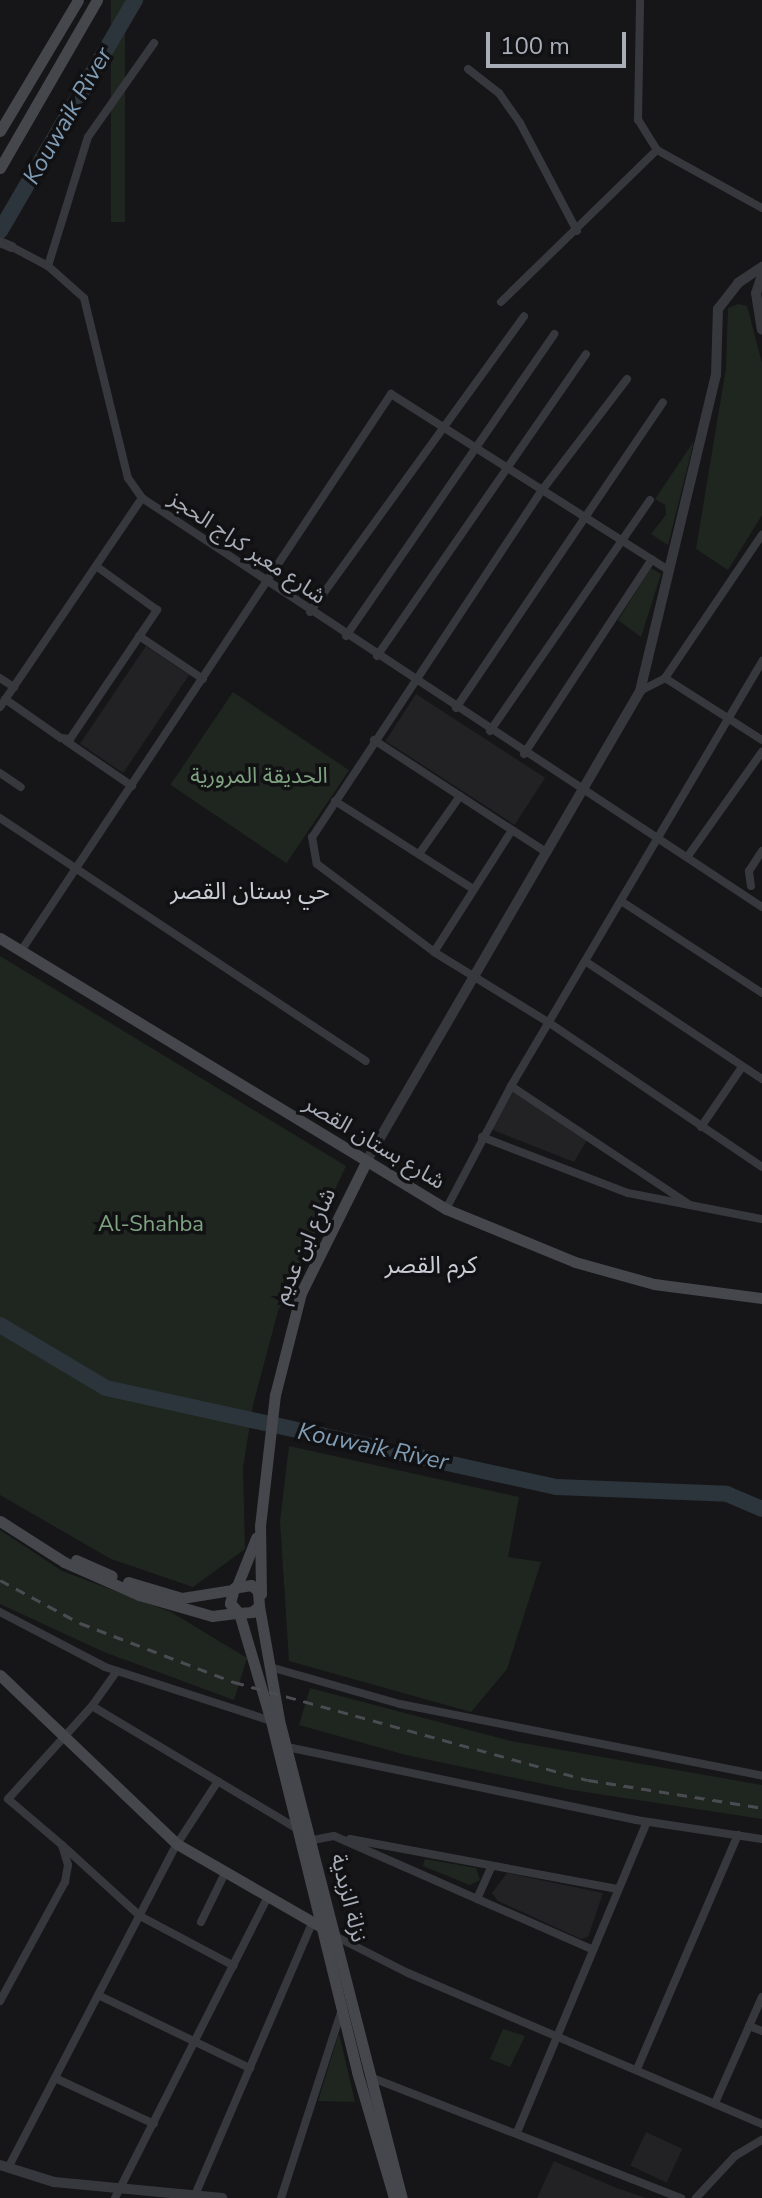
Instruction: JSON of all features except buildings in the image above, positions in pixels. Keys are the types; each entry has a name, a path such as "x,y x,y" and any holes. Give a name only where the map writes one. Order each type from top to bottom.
{"main road":[{"path":"0,131 78,0"},
{"path":"0,168 97,0"},
{"name":"شارع بستان القصر","path":"0,938 446,1209 575,1262 654,1284 762,1298"},
{"name":"شارع ابن عديم","path":"260,1526 267,1441 275,1395 301,1293 366,1162"},
{"path":"0,1514 66,1555 149,1590 182,1598 234,1588 255,1588 259,1603 238,1613 212,1616 139,1595 64,1562 0,1521"},
{"path":"234,1588 260,1526"},
{"name":"نزلة الزبدية","path":"260,1526 259,1603 270,1667 369,2077 402,2198"},
{"name":"نزلة الزبدية","path":"234,1588 230,1603 238,1613 271,1721 394,2198"},
{"path":"0,1675 63,1740 177,1844 267,1899 325,1929"}],"street":[{"path":"640,0 638,120 657,150 762,208"},
{"path":"48,266 88,137 154,43"},
{"path":"468,69 499,93 520,123 577,231"},
{"path":"501,302 657,150"},
{"path":"0,242 12,247"},
{"name":"شارع معبر كراج الحجز","path":"12,247 48,266 84,298 128,478 142,498 524,754 584,789 762,907"},
{"path":"366,1162 640,691 716,375 718,309 738,283 762,267"},
{"path":"762,275 756,293 762,330"},
{"path":"310,612 524,316"},
{"path":"346,636 473,446 554,334"},
{"path":"377,656 586,354"},
{"path":"627,379 542,490 312,837 317,864 434,952 548,1022 762,1167"},
{"path":"21,951 391,394 670,571"},
{"path":"456,708 663,402"},
{"path":"132,786 3,703 142,498"},
{"path":"490,731 620,539 650,500"},
{"path":"640,691 665,678 762,535"},
{"path":"524,754 652,559"},
{"path":"66,741 156,607 96,566"},
{"path":"139,636 203,679"},
{"path":"446,1209 511,1086 659,838 726,717 762,661"},
{"path":"0,678 14,687"},
{"path":"665,678 762,740"},
{"path":"374,740 546,852"},
{"path":"688,856 762,752"},
{"path":"0,773 21,787"},
{"path":"419,854 460,796"},
{"path":"335,801 473,889"},
{"path":"0,818 366,1061"},
{"path":"434,952 512,830"},
{"path":"751,886 749,871 762,851"},
{"path":"740,892 751,886 762,887"},
{"path":"621,901 762,993"},
{"path":"585,961 762,1079"},
{"path":"701,1127 742,1067"},
{"path":"511,1086 696,1208"},
{"path":"482,1137 628,1193 762,1219"},
{"path":"0,1612 117,1671 271,1721"},
{"path":"270,1667 400,1704 762,1776"},
{"path":"117,1671 92,1706 8,1799 140,1916 234,1966"},
{"path":"92,1706 301,1832"},
{"path":"287,1747 647,1822 762,1839"},
{"path":"218,1781 177,1844 55,2078 4,2166 54,2182 118,2193 222,2198"},
{"path":"518,2130 647,1822"},
{"path":"637,2069 738,1835"},
{"path":"313,1840 334,1836 617,1889"},
{"path":"334,1836 592,1949"},
{"path":"0,2001 65,1882 62,1845"},
{"path":"477,1899 492,1866"},
{"path":"201,1922 225,1873"},
{"path":"118,2193 267,1899"},
{"path":"195,2195 312,1923"},
{"path":"337,1937 556,2036 762,2124"},
{"path":"98,1995 194,2044 250,2068"},
{"path":"715,2103 762,1997"},
{"path":"281,2198 343,2004"},
{"path":"749,2026 762,2031"},
{"path":"369,2077 518,2130 681,2198"},
{"path":"55,2078 154,2124"},
{"path":"696,2198 735,2156 762,2140"}],"shaded area":[{"path":"146,646 189,675 123,773 80,744"},
{"path":"416,694 545,778 515,825 386,741"},
{"path":"512,1091 587,1140 574,1162 490,1129"},
{"path":"507,1873 603,1893 588,1937 581,1939 498,1901 492,1893"},
{"path":"646,2132 682,2149 667,2182 630,2166"},
{"path":"554,2161 614,2187 646,2198 537,2198"}],"green space":[{"path":"111,0 125,0 125,222 111,222"},
{"path":"738,304 747,306 762,363 762,515 728,570 696,549 726,368 728,308"},
{"path":"694,441 668,545 651,534 666,515 665,505 655,499"},
{"path":"651,568 661,574 641,637 618,620"},
{"name":"الحديقة المرورية","path":"233,692 349,770 286,863 170,785"},
{"name":"Al-Shahba","path":"0,956 346,1166 278,1311 253,1405 243,1468 245,1549 193,1587 111,1559 0,1495"},
{"path":"289,1446 519,1497 508,1557 541,1562 507,1669 471,1712 289,1661 280,1521"},
{"path":"0,1530 62,1571 171,1612 247,1658 234,1700 104,1652 0,1604"},
{"path":"310,1688 511,1741 762,1785 762,1819 572,1790 406,1755 299,1725"},
{"path":"425,1859 476,1868 480,1880 470,1885 423,1866"},
{"path":"503,2029 525,2036 510,2067 490,2059"},
{"path":"339,2033 355,2102 318,2101"}],"waterway":[{"name":"Kouwaik River","path":"0,231 135,0"},
{"name":"Kouwaik River","path":"0,1325 106,1388 556,1487 727,1494 762,1509"}],"railway":[{"path":"0,1580 80,1623 234,1682 588,1780 762,1808"}],"district":[{"name":"حي بستان القصر","path":"250,892"},
{"name":"كرم القصر","path":"431,1266"}]}
